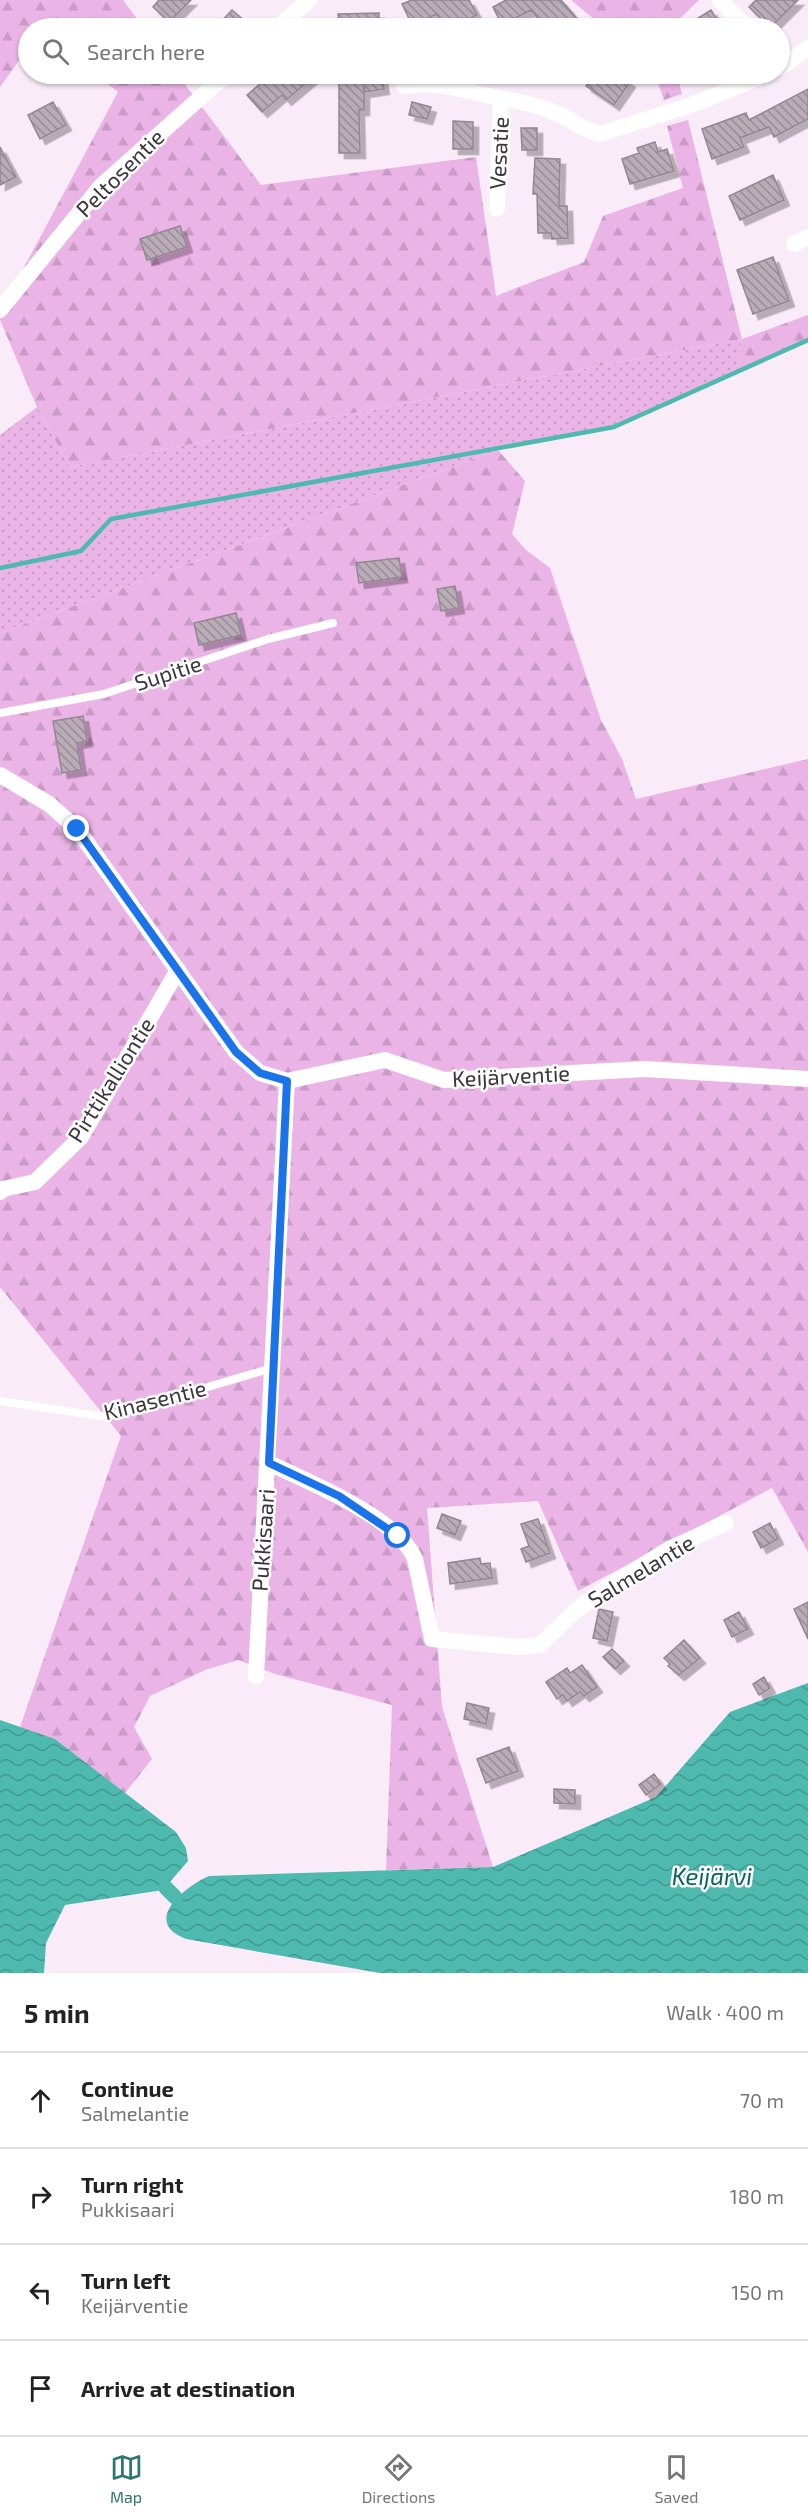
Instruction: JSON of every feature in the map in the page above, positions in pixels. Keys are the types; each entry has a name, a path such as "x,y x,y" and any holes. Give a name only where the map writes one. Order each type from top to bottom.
{"street":[{"path":"288,18 309,0"},
{"path":"719,0 738,18"},
{"path":"790,59 808,48"},
{"name":"Peltosentie","path":"0,310 101,186 216,84"},
{"path":"404,86 419,84"},
{"path":"431,84 533,104 557,113 582,129 600,134 694,104 743,84"},
{"name":"Vesatie","path":"496,209 501,98"},
{"path":"0,775 49,804 77,829 236,1052 260,1073 287,1081"},
{"name":"Pirttikalliontie","path":"0,1192 3,1189 35,1182 81,1137 178,970"},
{"name":"Keijärventie","path":"287,1081 385,1060 444,1080 645,1069 808,1079"},
{"name":"Pukkisaari","path":"256,1676 260,1573 269,1463 287,1081"},
{"name":"Salmelantie","path":"269,1463 339,1496 398,1536 410,1548 415,1559 432,1639 519,1647 540,1645 574,1612 612,1584 669,1549 726,1523"}],"lane":[{"name":"Supitie","path":"0,713 104,694 268,639 333,623"},
{"name":"Kinasentie","path":"0,1401 106,1417 272,1367"}],"green space":[{"path":"0,0 123,0 136,18 18,18 18,62 0,87"},
{"path":"571,0 699,0 680,18 593,18"},
{"path":"108,84 185,84 261,185 476,157 496,296 584,262 603,216 683,188 667,126 688,120 742,339 70,467 37,407 0,320 0,312 118,92"},
{"path":"658,84 680,84 682,94 664,100"},
{"path":"808,315 808,340 736,374 742,339"},
{"path":"742,339 736,374 614,427 498,450 0,633 0,435 37,407 70,467"},
{"path":"498,450 525,481 512,534 526,550 550,568 601,720 622,759 636,799 808,759 808,1552 772,1488 578,1591 538,1501 427,1508 442,1707 493,1867 386,1870 392,1705 275,1674 238,1660 205,1670 150,1696 134,1727 152,1759 125,1793 55,1739 20,1727 121,1436 0,1287 0,633"}],"water":[{"name":"Keijärvi","path":"808,1683 808,1973 380,1973 186,1939 173,1932 167,1924 167,1914 171,1905 189,1888 209,1876 493,1867 656,1797 730,1712"},
{"path":"0,1720 55,1739 176,1832 186,1848 188,1861 163,1890 65,1905 46,1943 44,1973 0,1973"}],"building":[{"path":"159,0 191,0 173,18 165,18 153,7"},
{"path":"412,0 469,0 477,15 471,18 439,18 437,14 428,18 409,18 402,4"},
{"path":"506,0 561,0 576,18 538,18 531,10 516,18 498,18 493,7"},
{"path":"756,0 798,0 780,18 760,18 749,7"},
{"path":"232,10 241,18 225,18"},
{"path":"711,10 716,18 698,18"},
{"path":"379,13 379,18 338,18 338,14"},
{"path":"260,84 305,84 286,100 282,95 262,112 247,95"},
{"path":"339,84 383,84 384,89 365,92 364,86 364,110 359,110 360,153 339,153"},
{"path":"588,84 629,84 614,105 586,86"},
{"path":"808,89 808,119 774,137 769,127 740,138 744,147 712,159 702,129 746,113 749,120"},
{"path":"53,102 66,125 40,139 28,115"},
{"path":"412,102 431,107 427,119 409,115"},
{"path":"453,121 473,122 473,149 453,149"},
{"path":"521,128 537,128 537,150 522,150"},
{"path":"655,142 658,152 667,149 674,171 630,184 622,159 639,153 637,148"},
{"path":"0,147 16,177 0,185"},
{"path":"535,158 560,159 559,206 567,206 568,238 552,239 551,233 538,233 537,194 533,194"},
{"path":"773,175 784,200 740,220 729,196"},
{"path":"180,226 187,247 147,260 140,239"},
{"path":"773,257 789,301 753,314 737,270"},
{"path":"399,558 402,577 359,583 356,563"},
{"path":"455,586 459,608 441,611 437,589"},
{"path":"236,613 241,635 199,645 194,623"},
{"path":"83,716 87,741 77,743 81,770 62,773 53,721"},
{"path":"442,1514 461,1521 455,1535 437,1528"},
{"path":"538,1519 550,1553 526,1562 521,1549 529,1546 521,1524"},
{"path":"770,1523 778,1539 761,1548 753,1532"},
{"path":"480,1558 481,1564 490,1563 492,1578 450,1584 448,1563"},
{"path":"808,1602 808,1639 794,1609"},
{"path":"599,1609 613,1612 607,1641 593,1638"},
{"path":"739,1612 748,1629 732,1637 724,1620"},
{"path":"684,1640 700,1658 679,1675 668,1666 670,1664 664,1658"},
{"path":"612,1649 624,1661 615,1669 603,1657"},
{"path":"582,1665 597,1687 584,1696 580,1692 567,1701 563,1695 557,1699 546,1682 567,1668 570,1673"},
{"path":"764,1677 770,1688 759,1695 753,1684"},
{"path":"467,1703 489,1708 486,1724 464,1719"},
{"path":"509,1747 518,1771 486,1783 477,1759"},
{"path":"654,1774 661,1784 646,1795 639,1785"},
{"path":"554,1789 575,1790 575,1804 554,1803"}],"waterway":[{"path":"0,568 81,551 111,519 614,427 808,340"},
{"path":"166,1888 175,1897"}],"route":[{"path":"77,829 236,1052 260,1073 287,1081 269,1463 339,1496 398,1536"}]}
